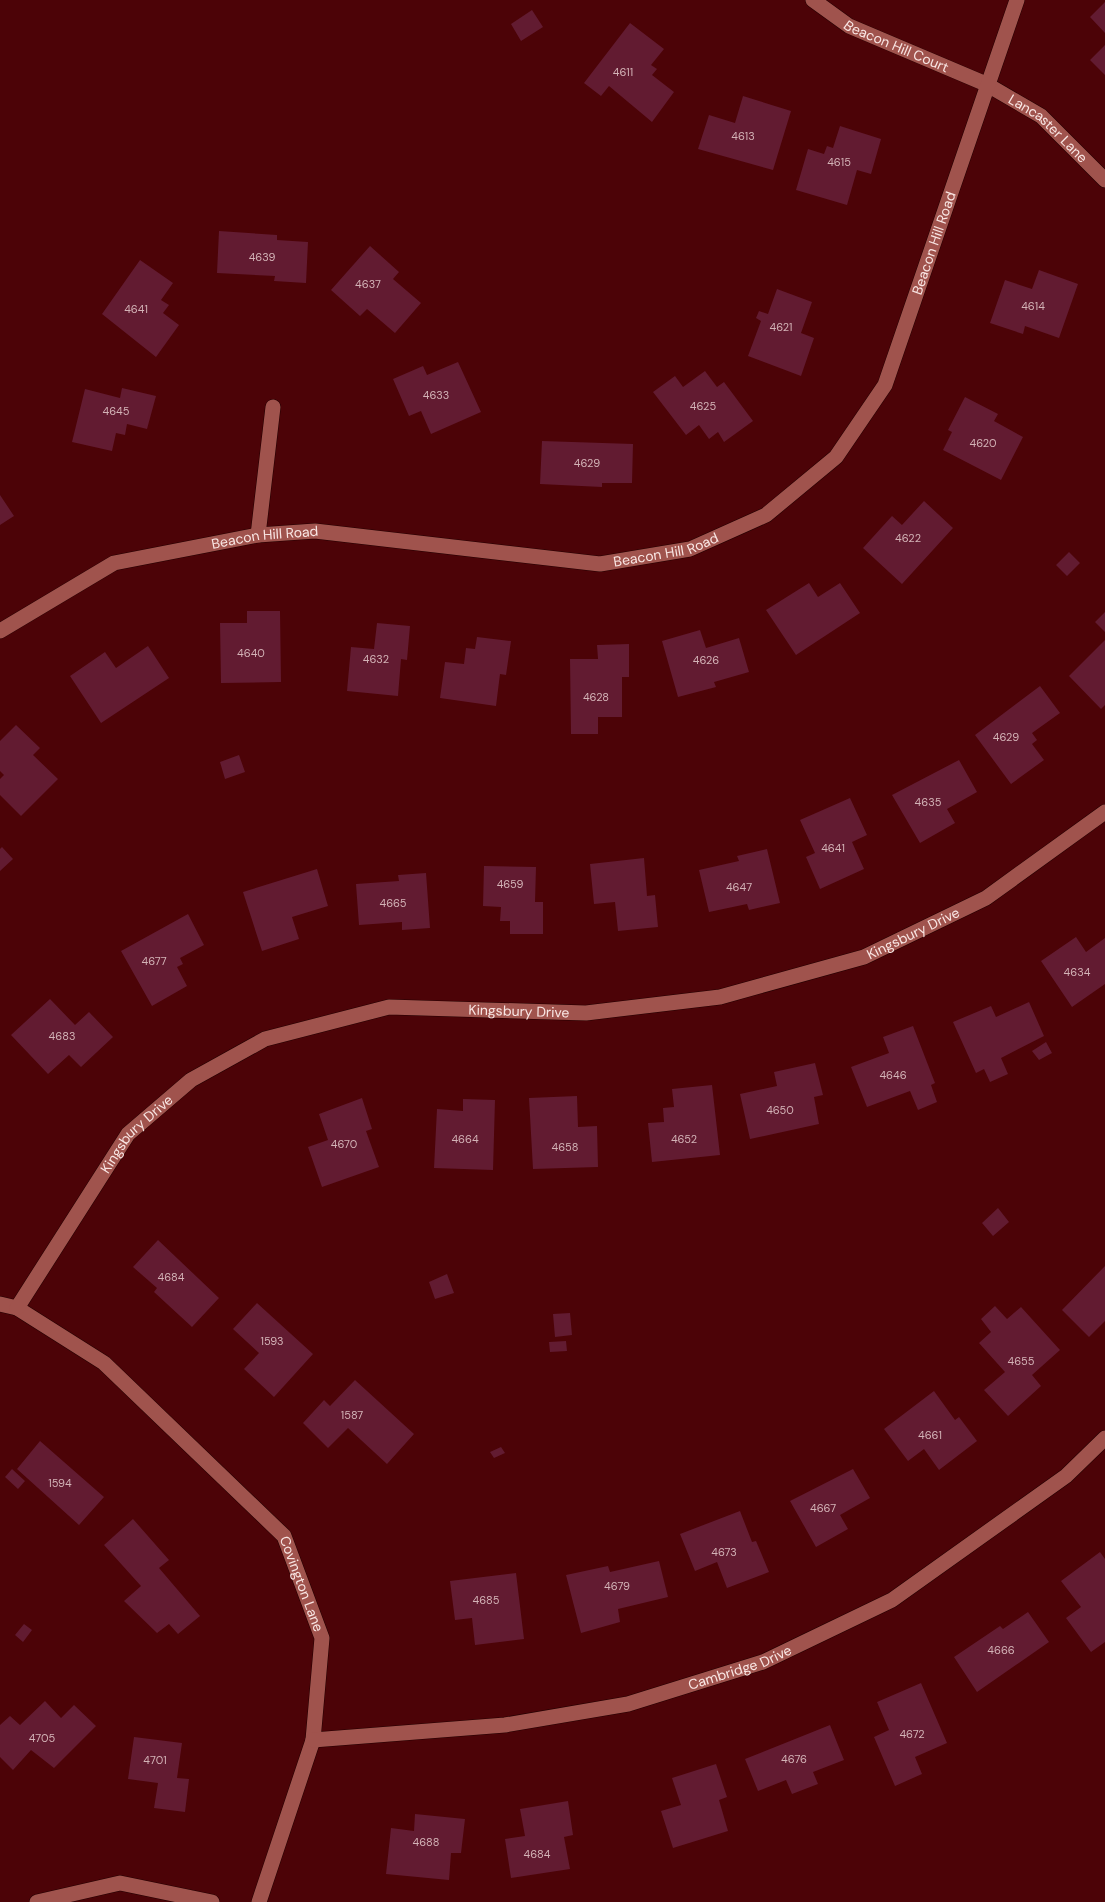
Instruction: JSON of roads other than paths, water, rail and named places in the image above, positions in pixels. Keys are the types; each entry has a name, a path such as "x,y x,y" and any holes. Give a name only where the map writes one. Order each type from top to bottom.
{"street":[{"name":"Beacon Hill Court","path":"813,0 849,26 986,84"},
{"name":"Beacon Hill Road","path":"0,631 114,563 258,535 315,532 600,564 690,549 766,515 836,457 885,386 986,84 1017,0"},
{"name":"Lancaster Lane","path":"986,84 1041,116 1105,180"},
{"path":"258,535 273,407"},
{"name":"Kingsbury Drive","path":"17,1308 128,1134 191,1080 265,1039 389,1007 586,1013 720,997 864,957 986,898 1105,812"},
{"name":"Covington Lane","path":"0,1304 17,1308 104,1363 284,1536 322,1638 313,1740 260,1902"},
{"name":"Cambridge Drive","path":"313,1740 505,1725 628,1704 763,1662 892,1600 1066,1476 1105,1438"},
{"path":"37,1902 120,1883 212,1902"}]}
